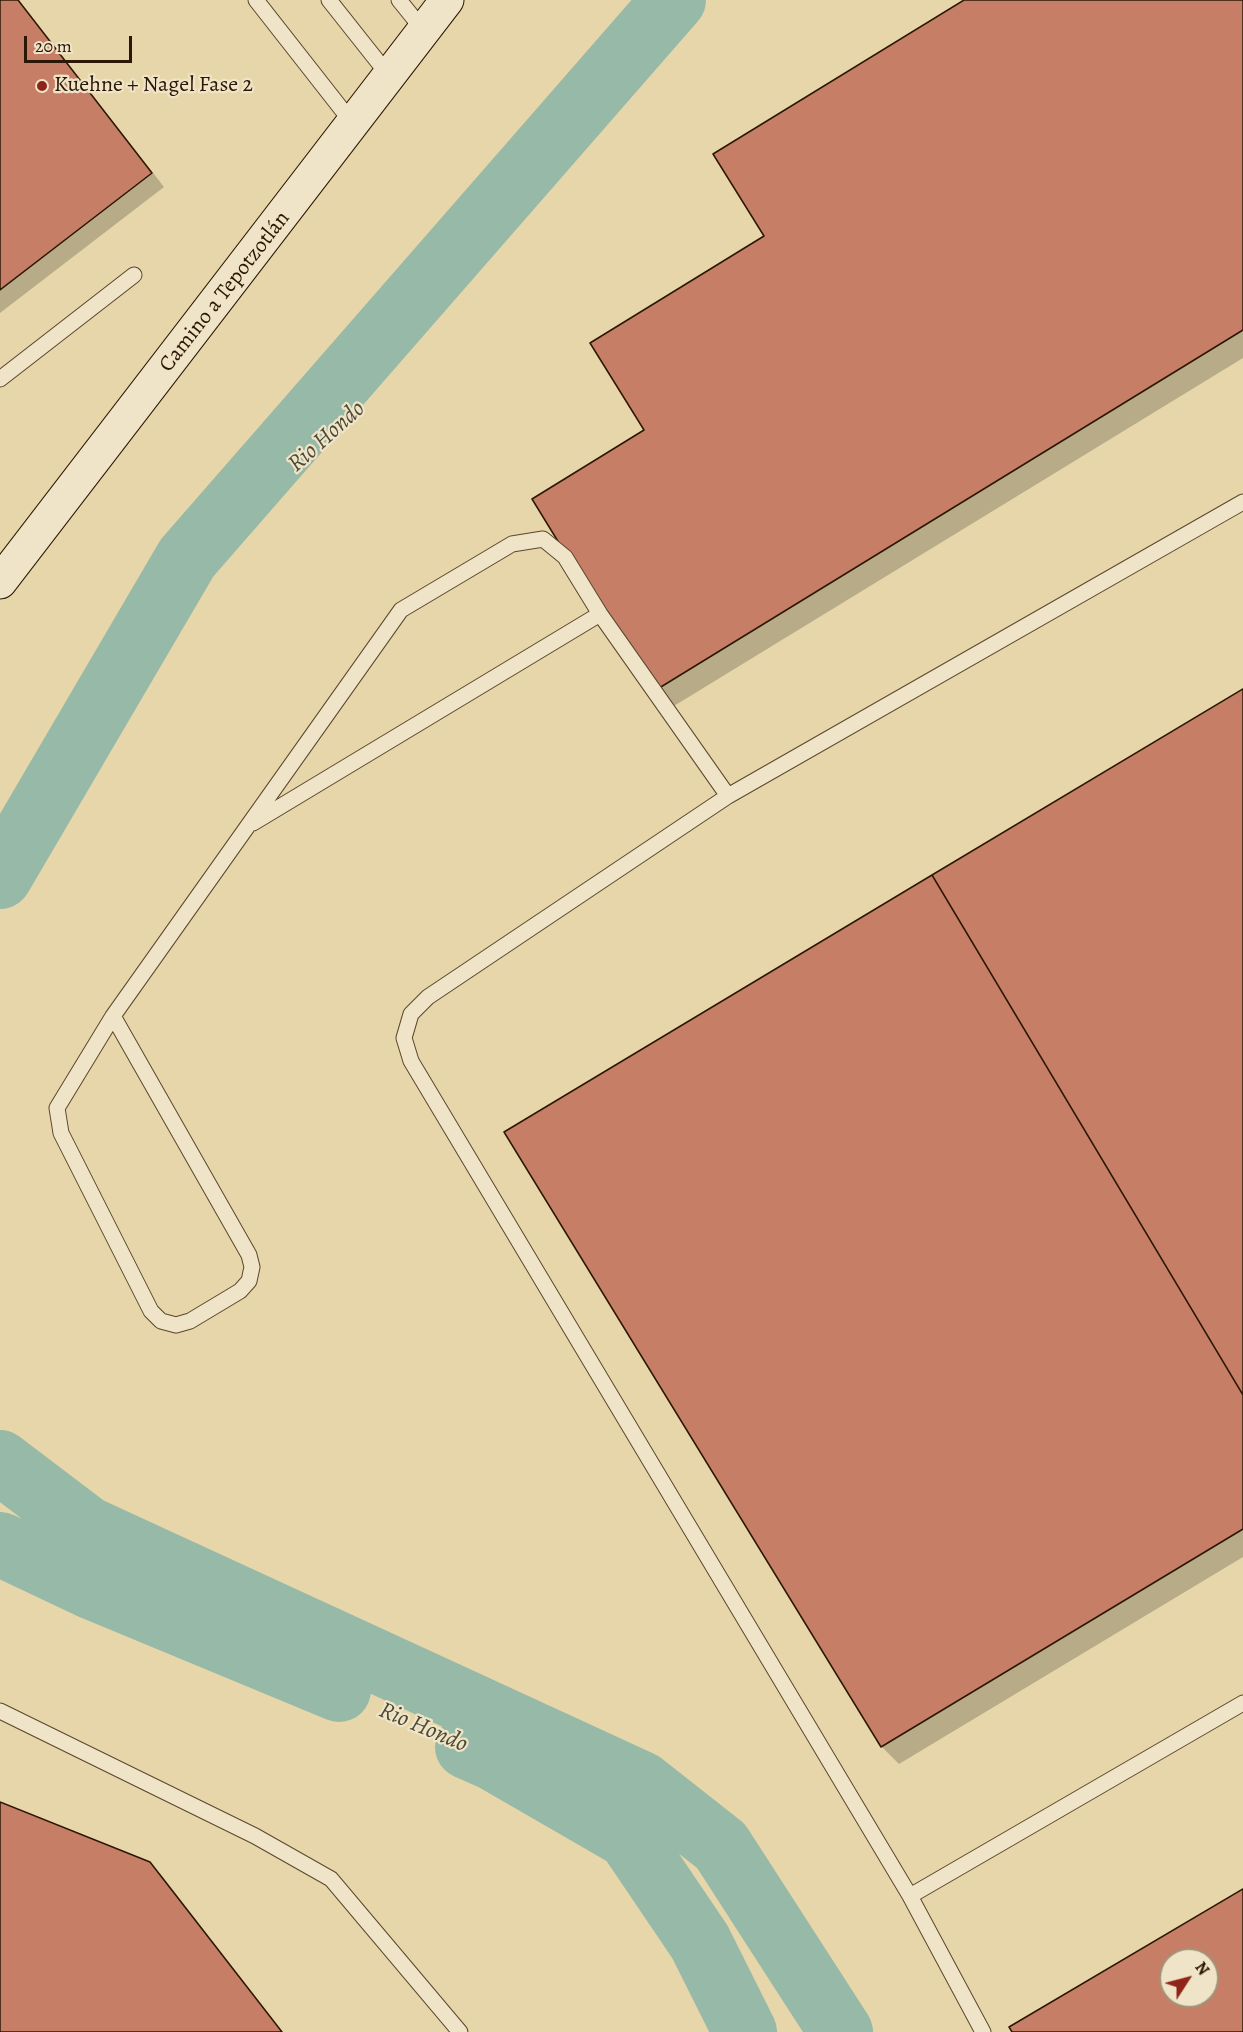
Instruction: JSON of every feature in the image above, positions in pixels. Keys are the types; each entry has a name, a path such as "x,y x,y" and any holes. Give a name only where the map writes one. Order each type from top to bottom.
{"main road":[{"name":"Camino a Tepotzotlán","path":"0,582 354,125 447,0"}],"lane":[{"path":"256,0 354,125"},
{"path":"329,0 390,77"},
{"path":"399,0 424,31"},
{"path":"0,379 134,275"},
{"path":"983,2032 910,1896 411,1062 405,1038 411,1014 428,996 728,796 1243,501"},
{"path":"113,1016 249,1254 252,1267 249,1281 240,1291 190,1322 176,1325 161,1321 152,1311 61,1133 57,1108 113,1016 401,610 512,544 543,538 565,557 600,614 728,796"},
{"path":"248,826 600,614"},
{"path":"910,1896 1243,1703"},
{"path":"0,1711 255,1836 332,1879 460,2032"}],"building":[{"name":"Kuehne + Nagel Fase 2","path":"0,0 18,0 152,173 0,290"},
{"path":"964,0 1243,0 1243,330 651,693 532,499 644,430 590,343 764,236 713,154"},
{"path":"1243,689 1243,1395 932,875"},
{"path":"932,875 1243,1395 1243,1529 881,1747 504,1132"},
{"path":"0,1802 150,1862 282,2032 0,2032"},
{"path":"1243,1889 1243,2032 1012,2032 1009,2027"}],"waterway":[{"path":"0,877 187,558 674,0"},
{"path":"0,1462 87,1528 641,1783 721,1846 841,2032"},
{"name":"Rio Hondo","path":"0,1544 93,1588 339,1690"},
{"name":"Rio Hondo","path":"467,1747 494,1759 629,1837 700,1942 745,2032"}],"place":[{"name":"Kuehne + Nagel Fase 2","path":"42,86"}]}
